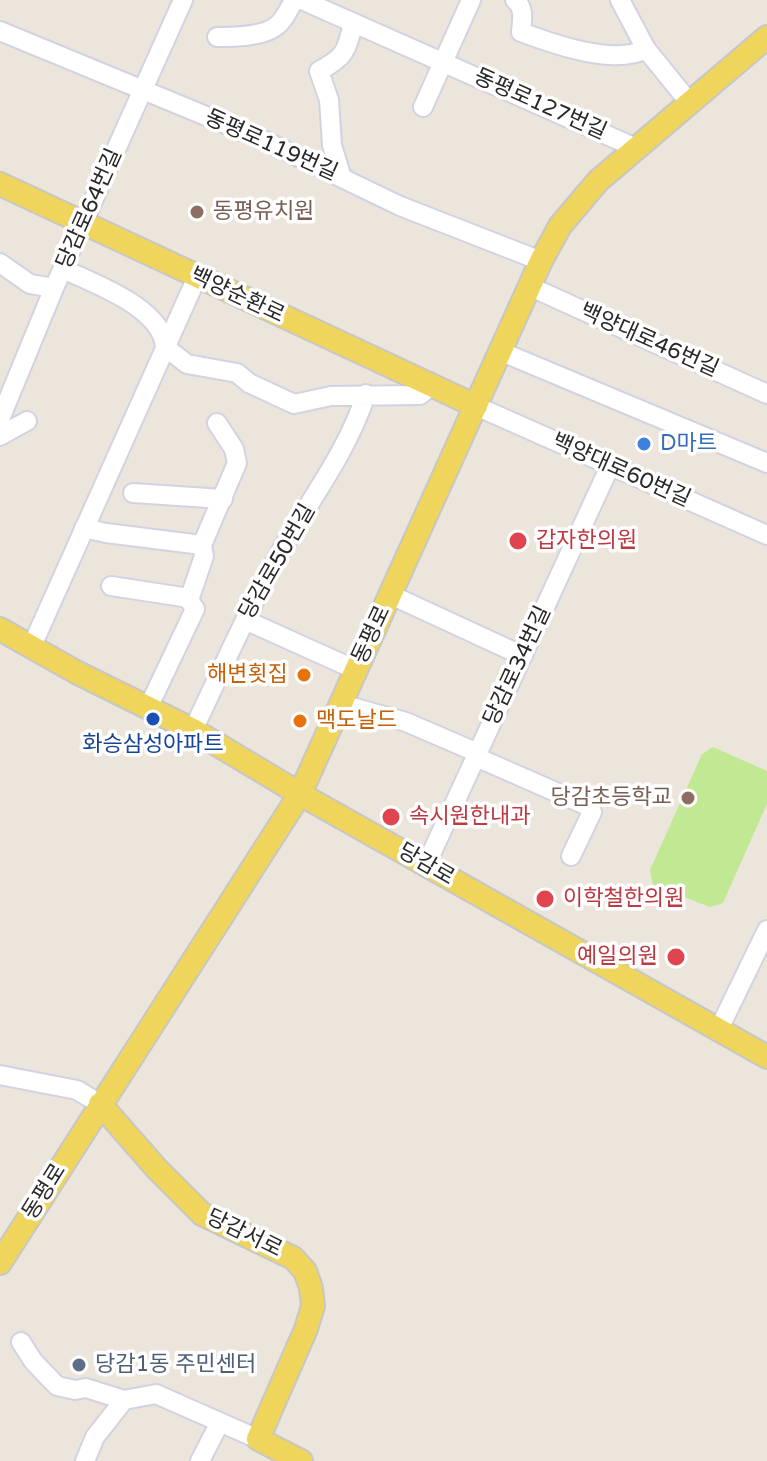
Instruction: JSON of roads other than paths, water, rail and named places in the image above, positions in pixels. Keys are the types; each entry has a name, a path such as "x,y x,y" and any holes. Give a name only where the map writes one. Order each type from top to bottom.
{"main road":[{"name":"동평로","path":"0,1263 300,794 541,261 560,226 598,181 767,37"},
{"name":"백양순환로","path":"0,184 476,406"},
{"name":"당감로","path":"0,629 31,648 193,730 300,794 767,1057"},
{"name":"당감서로","path":"100,1104 202,1214 293,1258 305,1271 313,1306 258,1439"},
{"path":"258,1439 301,1461"}],"street":[{"name":"당감로64번길","path":"0,419 54,288 183,0"},
{"path":"217,37 275,28 294,0"},
{"name":"동평로127번길","path":"302,0 636,148"},
{"path":"423,107 471,0"},
{"path":"515,0 521,5 521,32 550,43 611,54 634,55 646,49"},
{"path":"620,0 646,49 689,102"},
{"path":"342,178 332,145 329,100 319,71 336,62 346,52 353,23"},
{"name":"동평로119번길","path":"0,31 257,137 400,206 541,261"},
{"path":"0,263 30,284 54,288"},
{"path":"63,269 136,305 152,319 165,338 165,347"},
{"path":"31,648 197,277"},
{"name":"백양대로46번길","path":"531,287 767,394"},
{"path":"165,347 187,364 237,373 249,383 294,404 331,396 420,395 431,386"},
{"path":"502,352 767,463"},
{"name":"당감로50번길","path":"193,730 245,620 304,510 320,490 344,449 366,394"},
{"name":"백양대로60번길","path":"476,406 767,535"},
{"path":"0,436 27,421"},
{"path":"148,708 195,609 189,598 204,556 202,545 237,463 234,449 217,423"},
{"name":"당감로34번길","path":"426,865 610,466"},
{"path":"133,493 223,499"},
{"path":"84,528 202,545"},
{"path":"111,586 189,598"},
{"path":"391,595 523,656"},
{"path":"245,620 356,670"},
{"path":"341,704 406,722 590,807 592,812 571,856"},
{"path":"718,1031 767,930"},
{"name":"당감서로","path":"0,1075 77,1090 100,1104"},
{"path":"21,1342 33,1361 57,1386 75,1390 86,1388 124,1400 156,1394 258,1439"},
{"path":"89,1459 95,1437 124,1400"},
{"path":"200,1461 220,1422"}],"place":[{"name":"동평유치원","path":"197,212"},
{"name":"D마트","path":"644,444"},
{"name":"갑자한의원","path":"518,541"},
{"name":"해변횟집","path":"304,675"},
{"name":"화승삼성아파트","path":"153,719"},
{"name":"맥도날드","path":"300,721"},
{"name":"당감초등학교","path":"688,798"},
{"name":"속시원한내과","path":"391,817"},
{"name":"이학철한의원","path":"545,899"},
{"name":"예일의원","path":"676,957"},
{"name":"당감1동 주민센터","path":"79,1365"}]}
